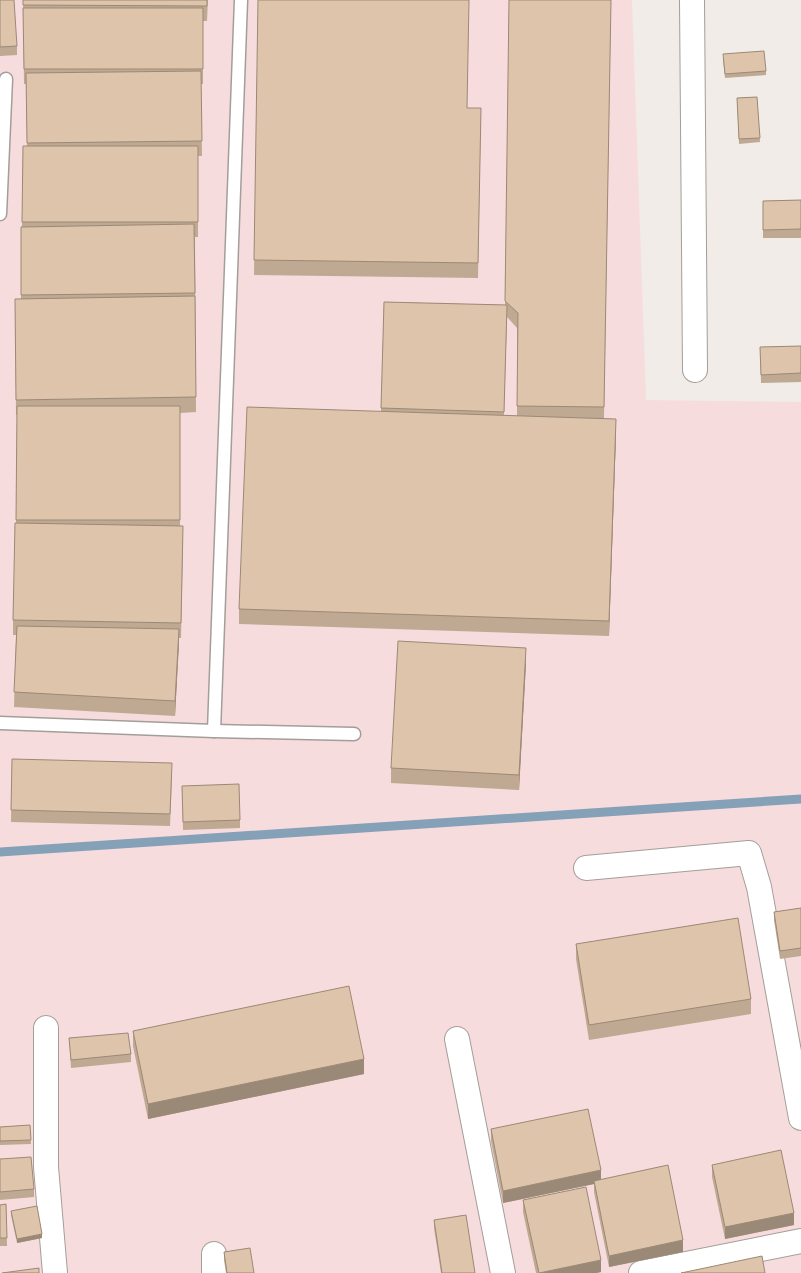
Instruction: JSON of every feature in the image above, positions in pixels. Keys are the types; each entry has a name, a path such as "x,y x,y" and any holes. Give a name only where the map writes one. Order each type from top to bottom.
{"street":[{"path":"692,0 694,370"},
{"path":"586,868 749,853 759,887 801,1118"},
{"path":"46,1028 46,1167 55,1273"},
{"path":"456,1039 503,1273"},
{"path":"641,1273 801,1241"}],"lane":[{"path":"214,731 241,0"},
{"path":"0,214 6,79"},
{"path":"0,723 354,734"}],"shaded area":[{"path":"0,0 632,0 646,400 801,402 801,1273 0,1273"}],"building":[{"path":"0,0 14,0 17,46 0,47"},
{"path":"23,0 207,0 207,6 23,5"},
{"path":"258,0 469,0 467,108 481,108 478,263 254,260"},
{"path":"509,0 611,0 604,407 517,406 518,313 505,301"},
{"path":"23,8 203,8 203,69 24,69"},
{"path":"764,51 766,71 725,74 723,54"},
{"path":"201,71 202,141 27,143 26,73"},
{"path":"757,97 760,138 739,139 737,98"},
{"path":"23,146 198,146 198,222 22,222"},
{"path":"801,200 801,229 763,230 763,201"},
{"path":"194,224 195,293 21,295 21,227"},
{"path":"195,296 196,397 16,400 15,299"},
{"path":"384,302 507,305 504,412 381,408"},
{"path":"801,346 801,373 761,375 760,347"},
{"path":"17,406 180,406 180,520 16,520"},
{"path":"247,407 616,419 609,621 239,609"},
{"path":"15,523 183,526 181,623 13,620"},
{"path":"17,626 179,629 175,701 14,692"},
{"path":"398,641 526,648 519,775 391,768"},
{"path":"12,759 172,763 170,814 11,810"},
{"path":"239,784 240,820 183,822 182,786"},
{"path":"801,908 801,948 780,951 774,912"},
{"path":"738,918 751,999 589,1025 576,944"},
{"path":"349,986 364,1059 148,1104 133,1031"},
{"path":"128,1033 131,1054 71,1060 69,1038"},
{"path":"588,1109 601,1170 503,1191 491,1129"},
{"path":"30,1125 31,1140 0,1141 0,1127"},
{"path":"781,1150 794,1213 725,1227 712,1165"},
{"path":"31,1157 34,1189 0,1192 0,1159"},
{"path":"668,1165 683,1240 609,1256 594,1181"},
{"path":"586,1187 601,1260 539,1273 523,1200"},
{"path":"6,1204 7,1238 0,1238 0,1205"},
{"path":"37,1206 42,1234 17,1239 11,1211"},
{"path":"466,1215 475,1273 442,1273 434,1220"},
{"path":"250,1248 254,1273 227,1273 224,1252"},
{"path":"762,1256 765,1273 681,1273"},
{"path":"39,1268 39,1273 2,1273"}],"waterway":[{"path":"0,852 801,799"}]}
